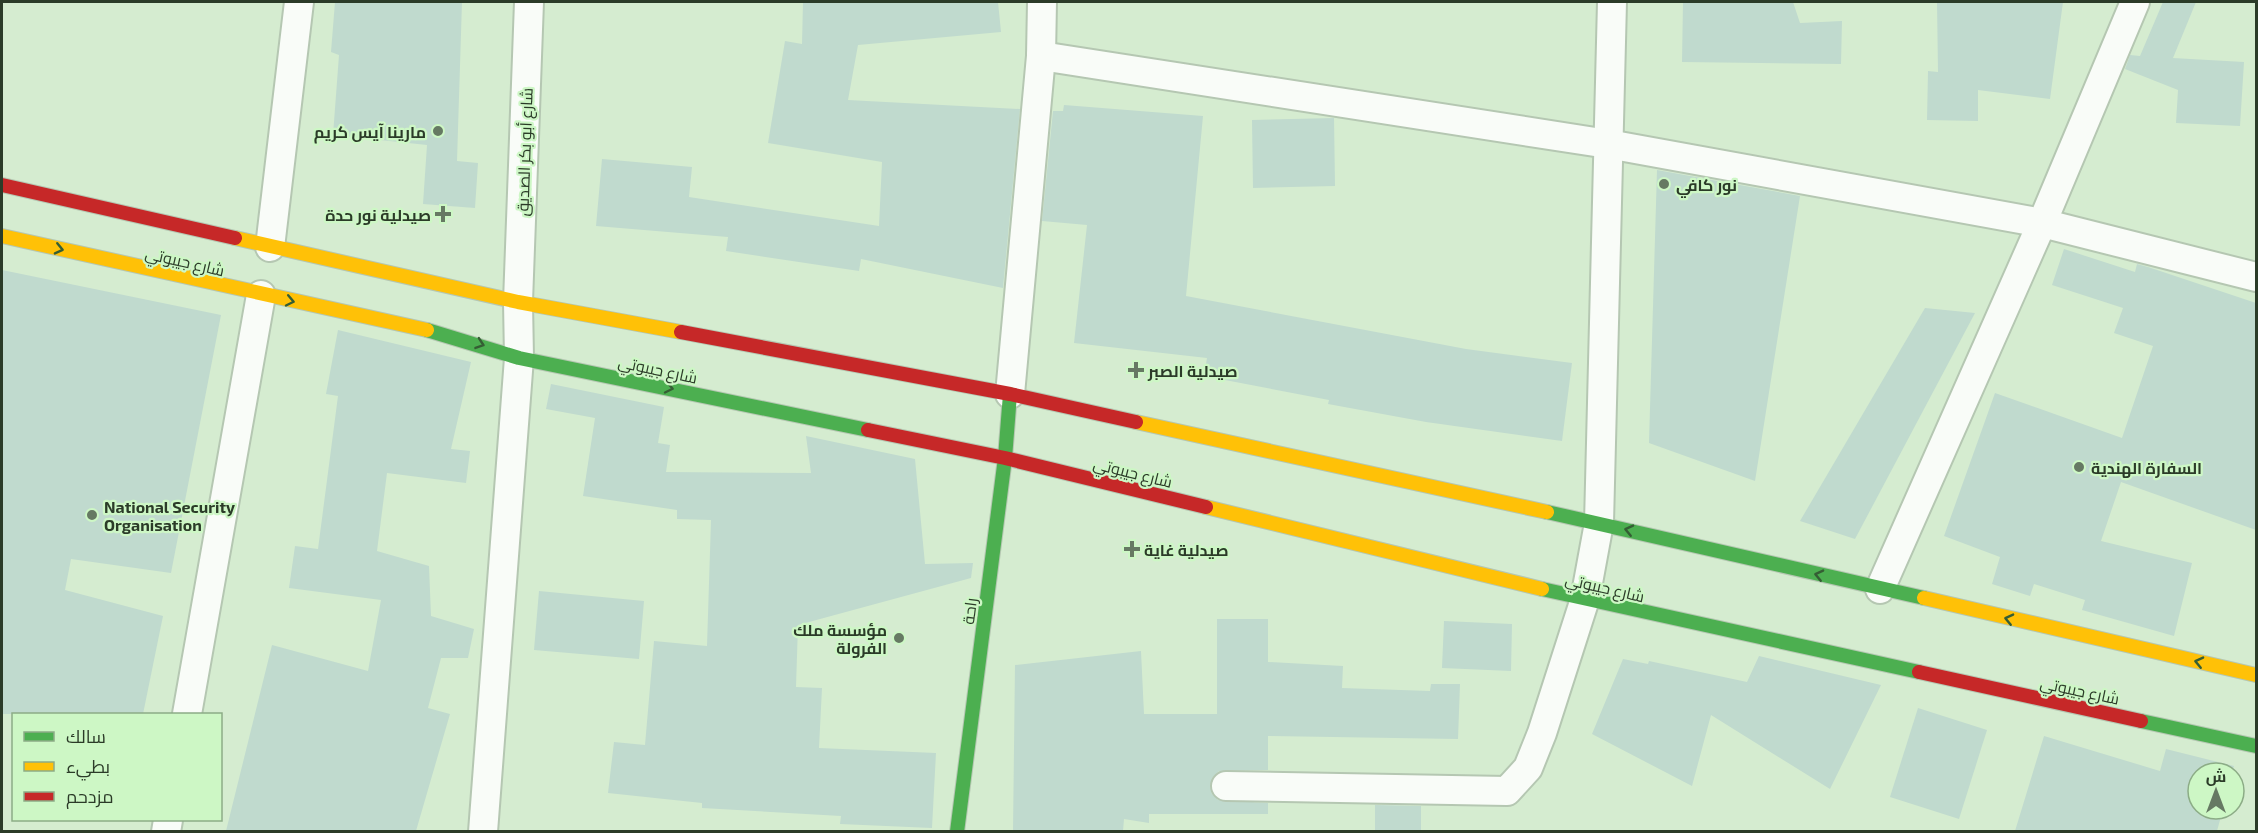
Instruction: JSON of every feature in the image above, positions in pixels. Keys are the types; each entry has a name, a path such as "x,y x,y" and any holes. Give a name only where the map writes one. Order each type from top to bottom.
{"street":[{"path":"270,247 299,2"},
{"name":"شارع أبو بكر الصديق","path":"483,831 519,358 518,302 530,2"},
{"path":"1010,394 1041,56 1042,2"},
{"path":"1226,786 1507,791 1528,768 1585,599 1599,523 1612,2"},
{"path":"1880,590 2042,223 2135,2"},
{"path":"1041,56 1608,144 2042,223 2256,277"},
{"name":"شارع جيبوتي","path":"2,186 518,302 1010,394 1599,523 1880,590 2256,675"},
{"name":"شارع جيبوتي","path":"2,236 261,295 444,333 519,358 1005,458 1585,599 2256,746"},
{"path":"187,713 261,295"},
{"name":"راحة","path":"957,831 1005,458 1010,394"}],"building":[{"path":"335,2 462,2 457,161 478,163 475,208 423,204 427,145 333,135 339,55 331,52"},
{"path":"803,2 998,2 1001,32 858,45 848,100 1020,109 1003,288 861,259 859,271 726,251 728,237 596,226 602,159 692,167 689,197 879,226 882,162 768,143 785,41 802,44"},
{"path":"1683,2 1793,2 1800,23 1842,21 1841,64 1682,62"},
{"path":"1937,2 2063,2 2050,99 1978,90 1978,121 1927,120 1928,71 1938,72"},
{"path":"2163,2 2196,2 2173,58 2244,62 2240,126 2176,123 2178,90 2125,69 2130,55 2140,56"},
{"path":"1064,105 1203,116 1186,296 1466,349 1572,363 1562,441 1426,422 1328,404 1329,400 1204,376 1207,358 1074,343 1087,225 1042,221 1053,111 1063,111"},
{"path":"1334,118 1335,186 1253,188 1252,120"},
{"path":"1657,170 1800,196 1755,481 1649,443"},
{"path":"2064,249 2135,272 2137,264 2148,267 2256,303 2256,530 2121,482 2101,541 2192,563 2174,636 2082,610 2085,600 2034,584 2030,596 1992,584 2000,557 1944,536 1995,393 2122,438 2153,346 2114,333 2123,308 2052,285"},
{"name":"National Security Organisation","path":"2,270 221,315 171,573 71,559 65,590 163,616 143,713 2,714"},
{"path":"1925,308 1975,313 1855,539 1800,521"},
{"path":"338,330 471,362 451,449 470,451 466,483 387,473 377,551 429,566 431,616 474,629 468,658 441,658 428,708 450,714 416,831 226,831 272,645 368,671 381,600 289,588 295,546 318,549 338,396 326,394"},
{"path":"551,384 664,407 658,443 670,445 666,472 811,473 806,436 915,459 925,564 973,563 971,578 798,625 796,687 822,688 819,748 936,753 932,828 840,824 841,816 702,808 702,803 608,793 614,742 645,745 654,641 707,646 711,520 677,519 677,510 583,496 595,418 546,409"},
{"path":"539,591 644,601 639,659 534,650"},
{"path":"1217,619 1268,619 1268,662 1343,666 1342,688 1430,691 1431,684 1460,684 1458,739 1268,736 1268,770 1219,771 1212,778 1210,786 1212,794 1218,800 1268,803 1268,814 1149,814 1149,823 1124,819 1123,831 1013,831 1015,665 1141,651 1144,714 1217,714"},
{"path":"1444,621 1512,624 1511,671 1442,668"},
{"path":"1759,656 1881,685 1830,789 1711,715 1692,786 1592,734 1623,659 1648,664 1649,661 1747,682"},
{"path":"1918,708 1987,730 1959,819 1890,797"},
{"path":"2044,736 2160,771 2166,749 2214,761 2186,761 2186,821 2220,821 2217,831 2015,831"},
{"path":"1375,805 1421,806 1421,831 1375,831"}],"traffic: fast":[{"path":"427,330 519,358 868,430"},
{"path":"957,832 1005,458 1010,394"},
{"path":"1547,512 1924,598"},
{"path":"1542,589 1919,672"},
{"path":"2141,721 2256,746"}],"traffic: slow":[{"path":"2,236 427,330"},
{"path":"235,238 518,302 681,332"},
{"path":"1136,422 1547,512"},
{"path":"1206,507 1542,589"},
{"path":"1924,598 2256,675"}],"traffic: jam":[{"path":"2,185 235,238"},
{"path":"681,332 1010,394 1136,422"},
{"path":"868,430 1005,458 1206,507"},
{"path":"1919,672 2141,721"}],"place":[{"name":"مارينا آيس كريم","path":"438,131"},
{"name":"نور كافي","path":"1664,184"},
{"name":"صيدلية نور حدة","path":"443,214"},
{"name":"صيدلية الصبر","path":"1136,370"},
{"name":"السفارة الهندية","path":"2079,467"},
{"name":"National Security Organisation","path":"92,515"},
{"name":"صيدلية غاية","path":"1132,549"},
{"name":"مؤسسة ملك الفرولة","path":"899,638"}]}
